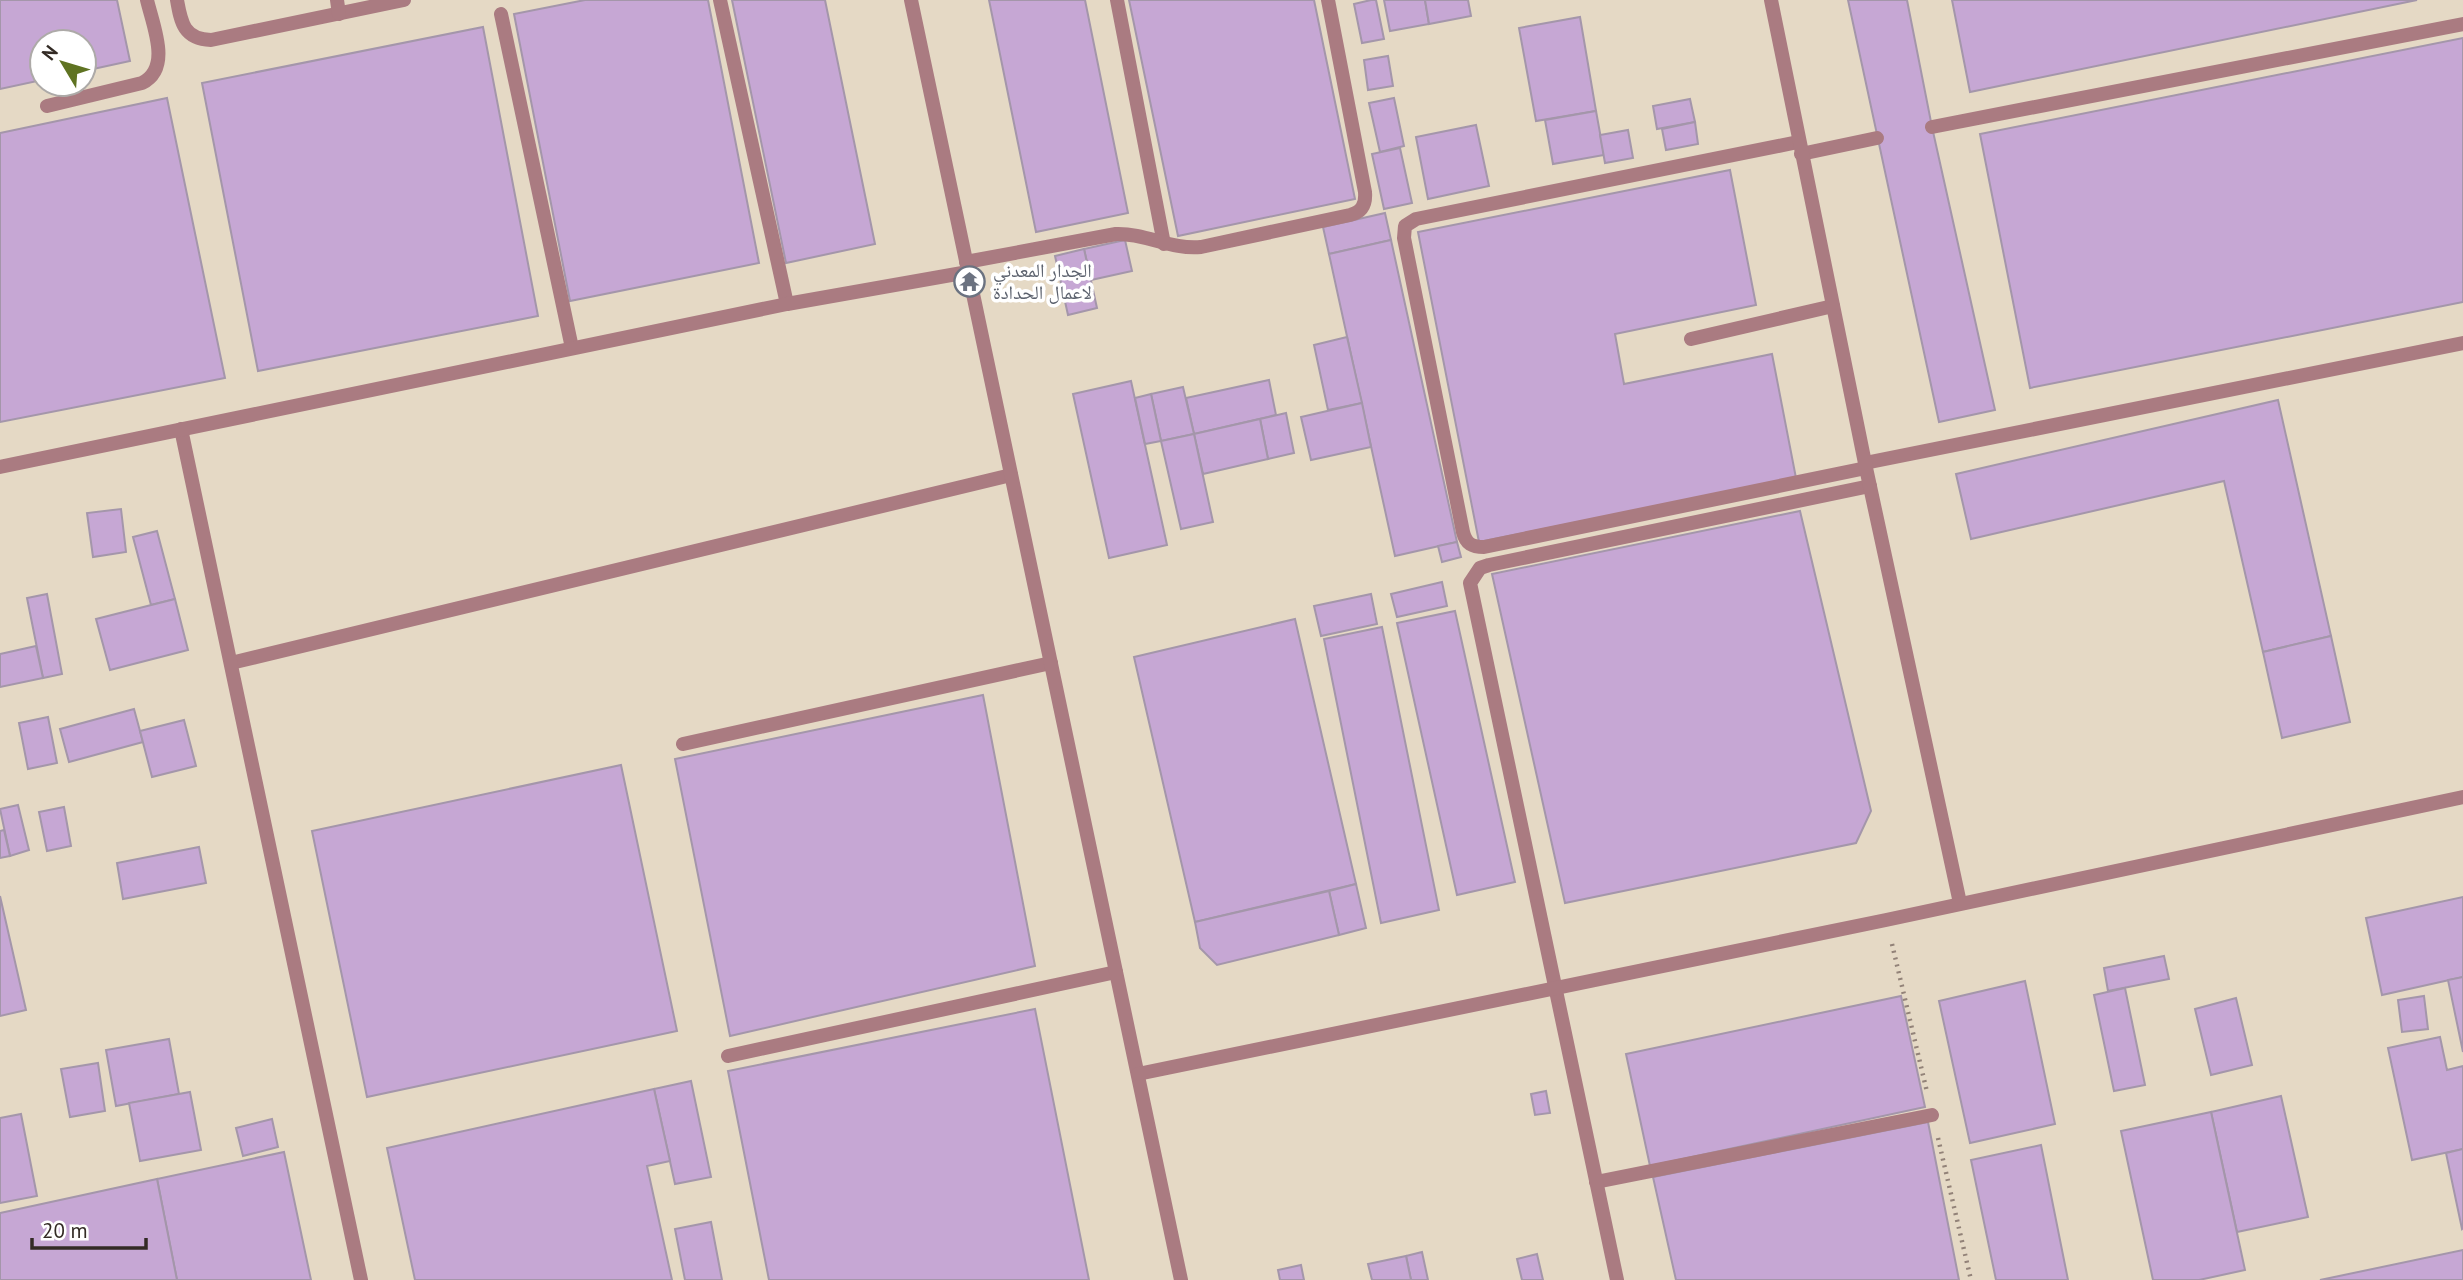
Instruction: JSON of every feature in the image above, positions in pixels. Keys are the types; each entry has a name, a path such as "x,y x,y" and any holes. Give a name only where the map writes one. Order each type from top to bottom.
{"street":[{"path":"47,106 151,79 156,72 159,55 147,0"},
{"path":"177,0 183,26 190,34 211,40 338,7 404,0"},
{"path":"720,0 788,304"},
{"path":"911,0 1181,1280"},
{"path":"1117,0 1164,244"},
{"path":"0,467 1116,234 1138,236 1178,247 1201,247 1350,215 1361,210 1365,192 1328,0"},
{"path":"1771,0 1865,466 1960,903"},
{"path":"501,14 572,348"},
{"path":"1931,127 2463,24"},
{"path":"1877,138 1800,148 1416,219 1405,226 1404,238 1460,519 1465,540 1469,545 1484,547 2463,344"},
{"path":"1691,339 1833,306"},
{"path":"181,429 361,1280"},
{"path":"231,663 1011,475"},
{"path":"1617,1280 1470,583 1480,568 1489,565 1870,486"},
{"path":"683,744 1051,663"},
{"path":"1138,1074 2463,797"},
{"path":"728,1056 1116,972"},
{"path":"1596,1182 1932,1115"}],"shaded area":[{"path":"0,0 2463,0 2463,1280 0,1280"}],"building":[{"path":"0,0 117,0 130,61 98,68 98,28 28,28 28,83 0,89"},
{"path":"585,0 708,0 759,263 570,301 514,14"},
{"path":"732,0 825,0 875,244 786,263"},
{"path":"989,0 1085,0 1128,213 1036,232"},
{"path":"1129,0 1314,0 1355,199 1178,236"},
{"path":"1376,0 1384,39 1362,43 1354,4"},
{"path":"1384,0 1425,0 1429,24 1390,31"},
{"path":"1425,0 1468,0 1471,16 1429,24"},
{"path":"1848,0 1907,0 1932,127 1995,410 1939,422"},
{"path":"1952,0 2417,0 1970,92"},
{"path":"1580,17 1596,111 1536,121 1519,28"},
{"path":"483,27 538,316 258,371 202,83"},
{"path":"2463,38 2463,302 2030,388 1980,134"},
{"path":"1388,56 1393,86 1368,90 1364,60"},
{"path":"167,98 225,378 0,422 0,133"},
{"path":"1394,98 1404,146 1380,152 1369,103"},
{"path":"1690,99 1695,122 1657,129 1653,106"},
{"path":"1596,111 1604,155 1553,164 1545,120"},
{"path":"1695,122 1698,144 1666,150 1662,129"},
{"path":"1476,125 1489,186 1428,199 1416,137"},
{"path":"1628,130 1633,158 1605,163 1600,135"},
{"path":"1400,148 1412,203 1384,209 1372,154"},
{"path":"1730,170 1756,305 1615,334 1624,384 1772,354 1796,478 1479,542 1418,232"},
{"path":"1385,213 1391,240 1329,254 1323,227"},
{"path":"1125,240 1132,271 1091,280 1084,249"},
{"path":"1391,240 1457,542 1395,556 1329,254"},
{"path":"1084,249 1097,308 1068,315 1055,256"},
{"path":"1347,337 1362,403 1328,410 1314,345"},
{"path":"1269,380 1276,415 1194,434 1186,398"},
{"path":"1131,381 1167,545 1109,558 1073,394"},
{"path":"1183,387 1194,434 1161,441 1151,394"},
{"path":"1151,394 1161,441 1145,444 1135,398"},
{"path":"2278,400 2331,636 2263,652 2224,481 1971,539 1956,474"},
{"path":"1362,403 1371,447 1311,460 1301,417"},
{"path":"1286,413 1294,453 1268,459 1260,419"},
{"path":"1260,419 1268,459 1203,474 1194,434"},
{"path":"1194,434 1213,522 1181,529 1161,441"},
{"path":"121,509 126,552 93,557 87,513"},
{"path":"1800,511 1871,811 1856,843 1565,903 1492,574"},
{"path":"157,531 175,599 151,605 133,537"},
{"path":"1457,542 1461,557 1442,562 1438,546"},
{"path":"1442,582 1447,606 1397,617 1391,594"},
{"path":"47,594 62,674 43,678 27,598"},
{"path":"1371,594 1377,624 1321,636 1314,606"},
{"path":"175,599 188,650 110,670 96,619"},
{"path":"1455,611 1515,882 1457,895 1397,623"},
{"path":"1295,619 1356,884 1195,922 1134,657"},
{"path":"1382,627 1439,910 1381,923 1324,639"},
{"path":"2331,636 2350,722 2282,738 2263,652"},
{"path":"36,646 43,678 0,687 0,654"},
{"path":"983,695 1035,966 730,1036 675,759"},
{"path":"134,709 143,742 69,762 60,729"},
{"path":"48,717 57,763 28,769 19,723"},
{"path":"184,720 196,766 152,777 140,731"},
{"path":"621,765 677,1031 367,1097 312,831"},
{"path":"18,805 29,850 10,856 0,809"},
{"path":"64,807 71,846 47,851 39,812"},
{"path":"4,830 10,856 0,858 0,831"},
{"path":"199,847 206,883 123,899 117,863"},
{"path":"1356,884 1366,928 1339,935 1329,891"},
{"path":"1329,891 1339,935 1217,965 1200,948 1195,922"},
{"path":"0,896 26,1010 0,1016"},
{"path":"2463,897 2463,977 2382,995 2366,918"},
{"path":"2164,956 2169,979 2108,991 2104,968"},
{"path":"2463,977 2463,1052 2448,980"},
{"path":"2025,981 2055,1124 1970,1143 1939,1001"},
{"path":"2125,988 2145,1085 2114,1091 2094,995"},
{"path":"1901,996 1925,1107 1650,1166 1626,1054"},
{"path":"2424,996 2428,1029 2402,1032 2398,1000"},
{"path":"2236,998 2252,1065 2211,1075 2195,1009"},
{"path":"1035,1009 1089,1280 769,1280 728,1071"},
{"path":"2440,1037 2447,1070 2463,1066 2463,1149 2412,1160 2388,1048"},
{"path":"169,1039 179,1094 116,1106 106,1050"},
{"path":"98,1063 105,1111 70,1117 61,1069"},
{"path":"691,1081 711,1177 675,1184 654,1089"},
{"path":"654,1089 670,1161 647,1166 672,1280 415,1280 387,1148"},
{"path":"1546,1091 1550,1113 1535,1115 1531,1094"},
{"path":"190,1092 201,1150 140,1161 129,1103"},
{"path":"2281,1096 2308,1217 2237,1232 2211,1112"},
{"path":"2211,1112 2245,1270 2199,1280 2153,1280 2121,1131"},
{"path":"21,1114 37,1196 0,1203 0,1118"},
{"path":"272,1119 278,1147 243,1156 236,1128"},
{"path":"1928,1122 1959,1280 1676,1280 1653,1177"},
{"path":"2041,1145 2068,1280 1996,1280 1971,1160"},
{"path":"2463,1149 2463,1228 2462,1229 2446,1153"},
{"path":"284,1152 311,1280 177,1280 157,1179"},
{"path":"157,1179 177,1280 0,1280 0,1213"},
{"path":"711,1222 722,1280 685,1280 675,1229"},
{"path":"2463,1250 2463,1280 2320,1280"},
{"path":"1422,1252 1428,1280 1411,1280 1406,1256"},
{"path":"1537,1254 1543,1280 1522,1280 1517,1259"},
{"path":"1406,1256 1411,1280 1372,1280 1368,1264"},
{"path":"1301,1265 1304,1280 1280,1280 1278,1270"}],"place":[{"name":"الجدار المعدني لاعمال الحدادة","path":"970,281"}]}
